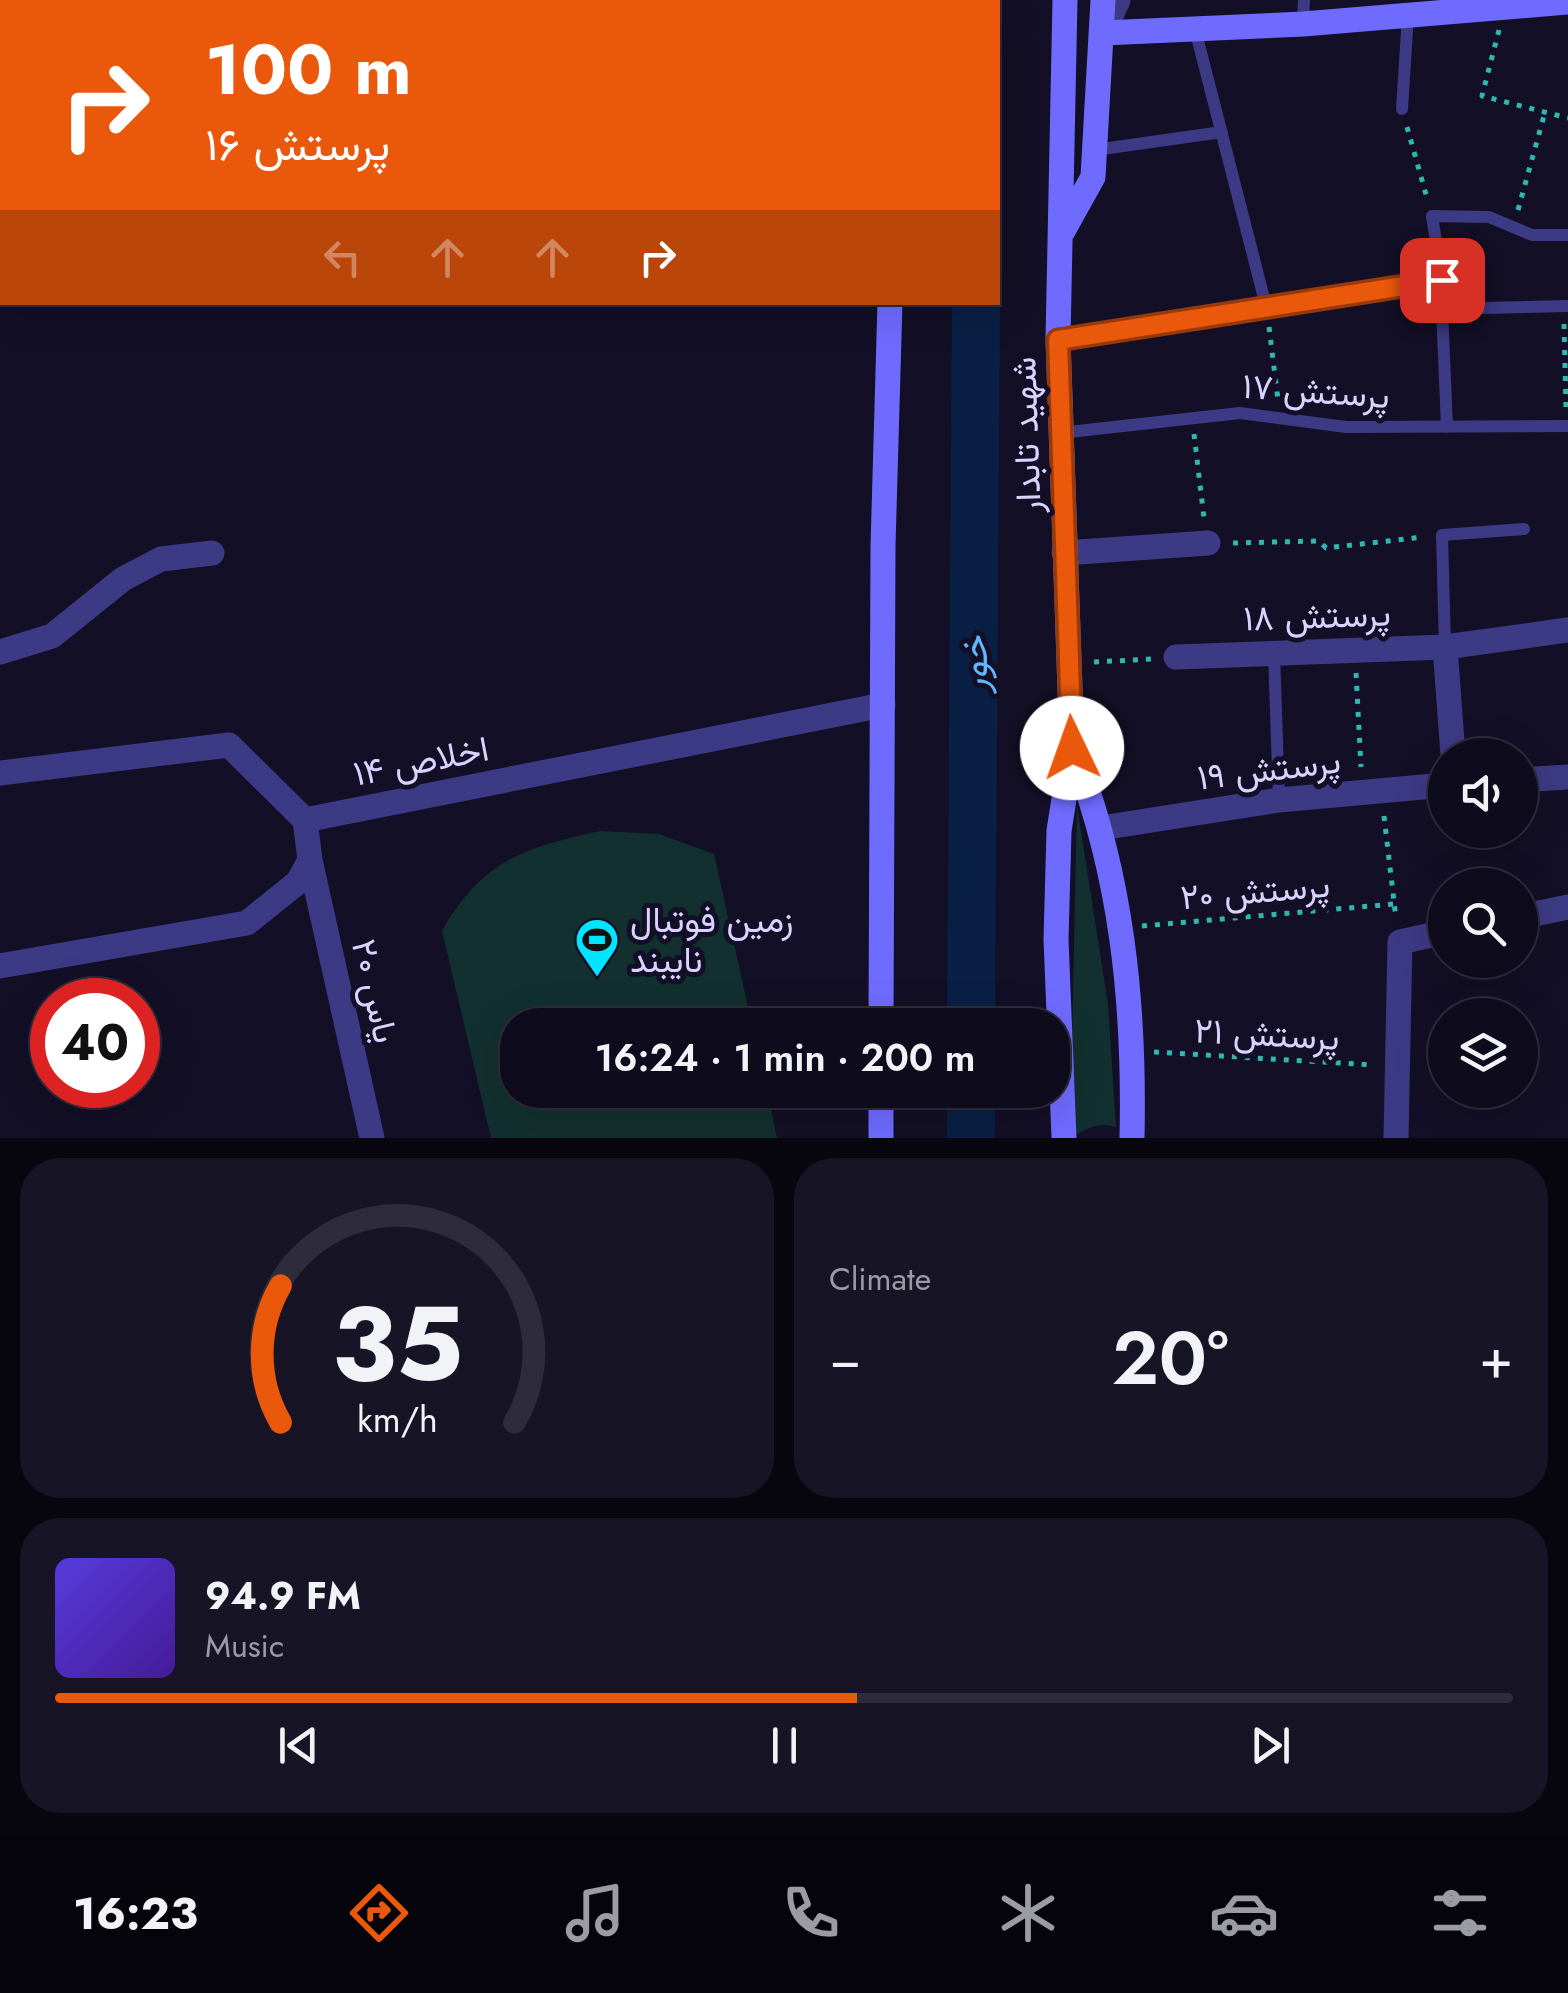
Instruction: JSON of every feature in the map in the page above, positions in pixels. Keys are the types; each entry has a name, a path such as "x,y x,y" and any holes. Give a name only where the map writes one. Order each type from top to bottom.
{"street":[{"name":"شهید تابدار","path":"1064,1138 1056,939 1059,831 1072,748 1058,340 1065,0"},
{"path":"1060,235 1093,177 1103,0"},
{"path":"1103,33 1118,0"},
{"path":"1103,33 1195,29 1303,12 1408,15 1464,6 1568,2"},
{"path":"881,1008 890,305"},
{"path":"1064,553 1208,543"},
{"path":"0,652 52,636 122,578 161,559 212,553"},
{"name":"پرستش ۱۸","path":"1176,658 1445,646 1568,630"},
{"path":"1445,646 1451,738"},
{"name":"اخلاص ۱۴","path":"305,820 882,705"},
{"path":"0,774 228,745 305,820"},
{"name":"شهید تابدار","path":"1072,748 1101,828 1120,928 1131,1050 1132,1138"},
{"path":"1538,779 1568,777"},
{"name":"پرستش ۱۹","path":"1101,828 1279,800 1428,786"},
{"name":"یاس ۲۰","path":"305,820 310,860 372,1138"},
{"path":"0,966 246,924 298,882 310,860"},
{"path":"1538,913 1568,907"},
{"path":"1396,1138 1401,1067 1400,942 1428,936"},
{"path":"880,1138 881,1108"}],"lane":[{"path":"1402,109 1408,15"},
{"path":"1195,29 1266,306"},
{"path":"1095,150 1222,132"},
{"path":"1446,427 1442,280 1432,216 1489,217 1532,235 1568,235"},
{"path":"1058,340 1442,280"},
{"path":"1442,310 1566,306"},
{"name":"پرستش ۱۷","path":"1060,433 1240,413 1346,428 1567,426"},
{"path":"1445,646 1442,535 1524,529"},
{"path":"1274,651 1279,800"}],"path":[{"path":"1505,7 1482,96 1568,118"},
{"path":"1402,109 1432,216"},
{"path":"1513,227 1546,112"},
{"path":"1266,306 1280,418"},
{"path":"1566,306 1567,426"},
{"path":"1192,416 1208,543 1319,541 1326,548 1442,535"},
{"path":"1355,650 1372,791 1400,942"},
{"path":"1067,664 1176,658"},
{"name":"پرستش ۲۰","path":"1120,928 1394,904"},
{"name":"پرستش ۲۱","path":"1131,1050 1401,1067"}],"green space":[{"path":"1077,806 1108,1004 1116,1127 1096,1126 1070,1138"},
{"name":"زمین فوتبال نایبند","path":"600,831 659,834 714,854 748,1008 500,1008 500,1108 771,1108 777,1138 491,1138 442,931 457,907 490,873 527,851"}],"waterway":[{"name":"خور","path":"971,1008 976,305"},
{"name":"خور","path":"971,1108 971,1138"}],"place":[{"name":"زمین فوتبال نایبند","path":"597,978"}],"route":[{"path":"1072,748 1058,340 1442,280"}]}
